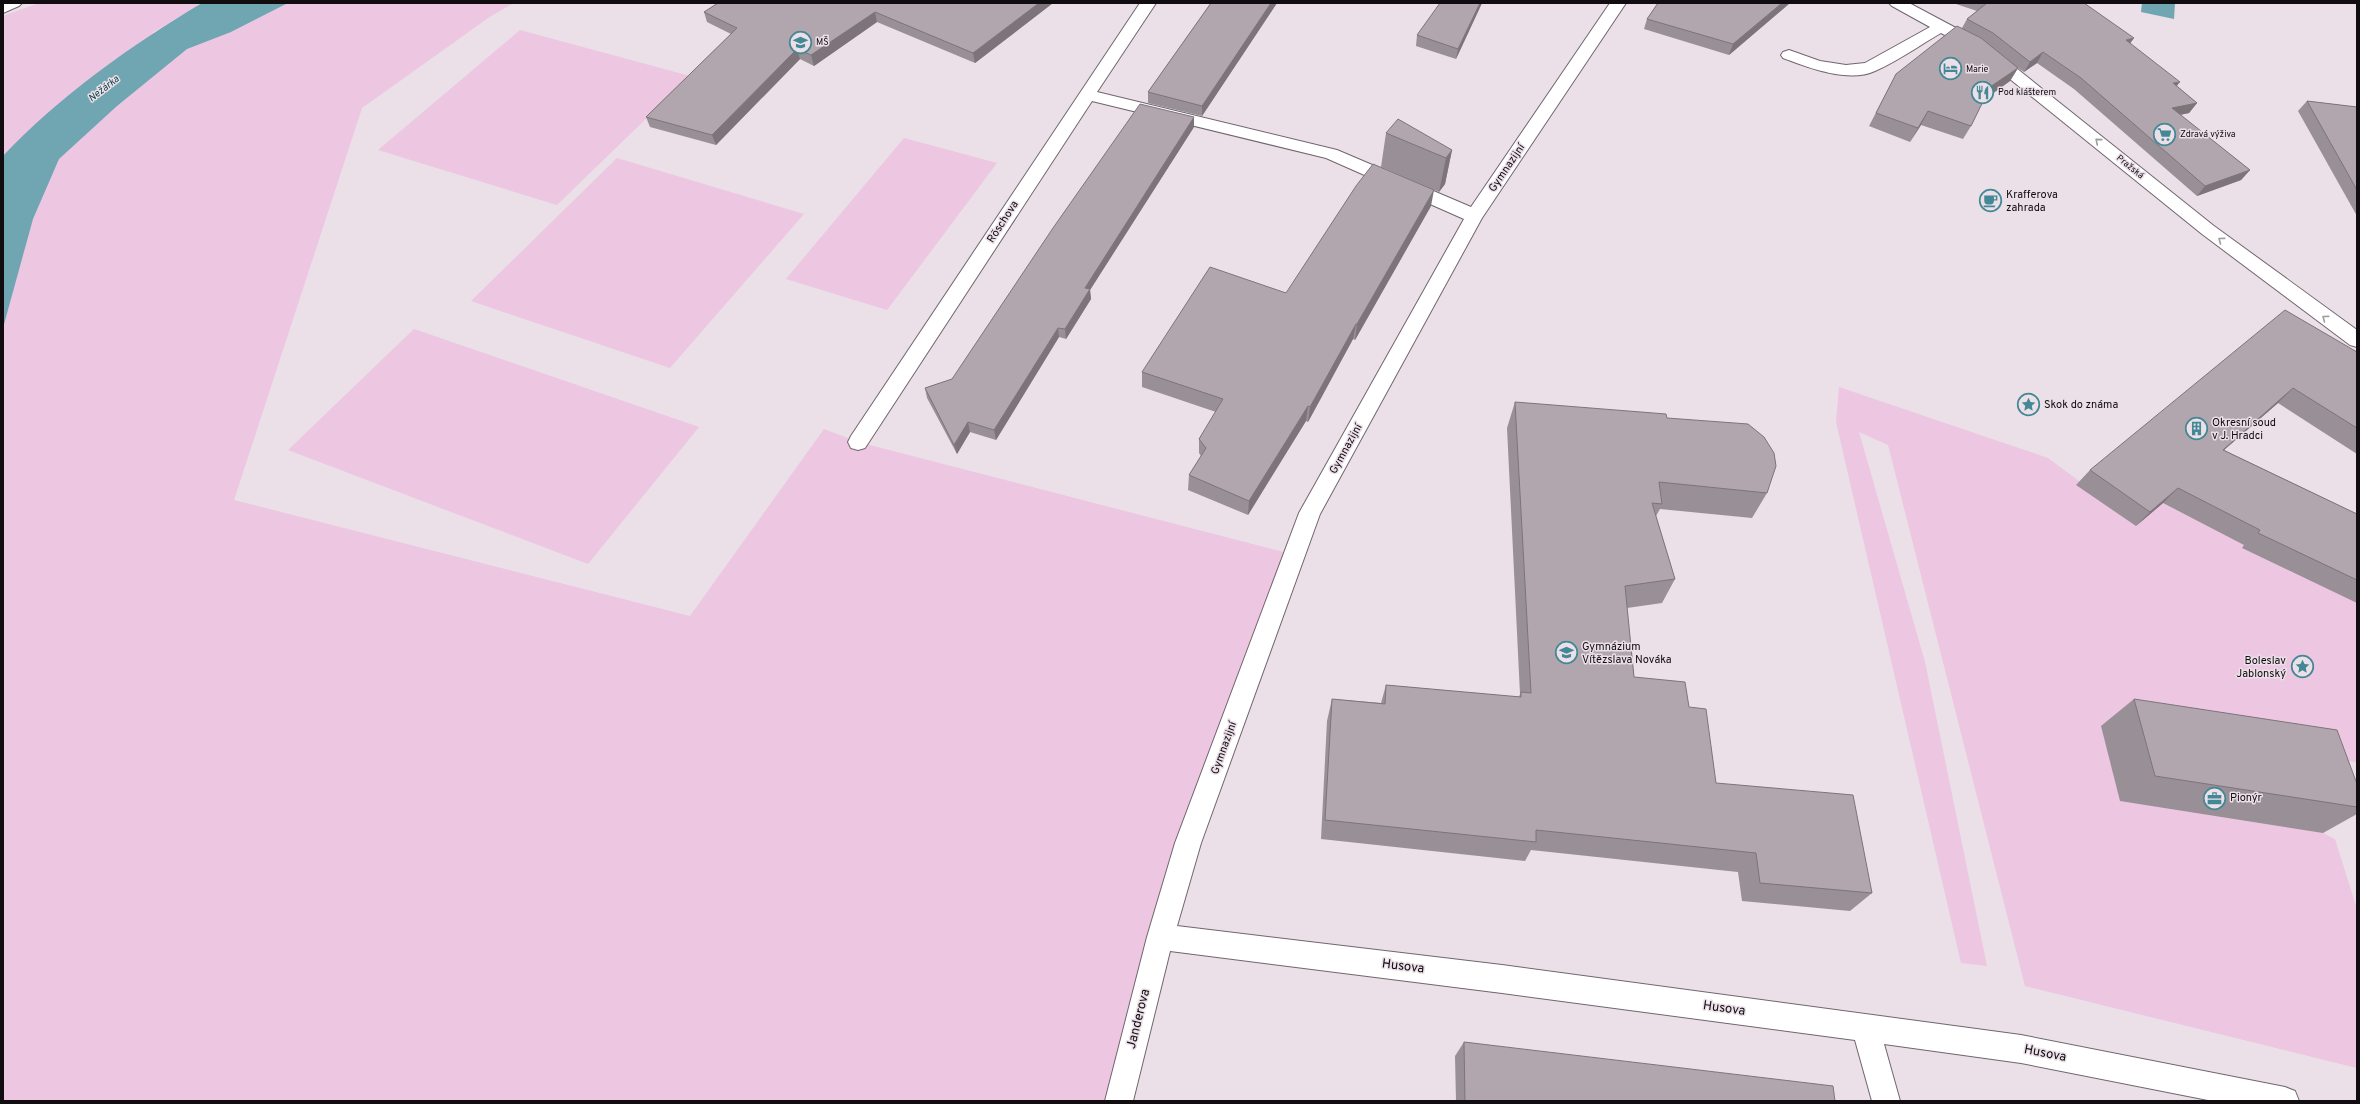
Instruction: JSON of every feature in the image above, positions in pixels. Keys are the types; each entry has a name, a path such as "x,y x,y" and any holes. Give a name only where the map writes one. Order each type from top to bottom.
{"street":[{"path":"3,8 14,3"},
{"name":"Röschova","path":"858,442 1148,3"},
{"name":"Gymnazijní","path":"1160,937 1188,843 1310,514 1474,216 1618,3"},
{"name":"Pražská","path":"1897,3 1980,47 2208,230 2357,340"},
{"path":"1789,55 1817,65 1846,70 1869,68 1942,26"},
{"path":"1087,95 1330,154 1474,216"},
{"name":"Husova","path":"1160,937 1865,1027 2021,1049 2205,1093 2285,1101"},
{"name":"Janderova","path":"1119,1101 1160,937"},
{"path":"1865,1027 1886,1101"}],"shaded area":[{"path":"39,3 202,3 152,33 231,32 288,3 514,3 491,16 362,108 234,500 690,616 824,429 858,442 1295,555 1188,843 1119,1101 3,1101 3,16"},
{"path":"520,30 690,76 557,205 378,150"},
{"path":"904,138 997,163 887,310 786,279"},
{"path":"617,158 804,214 670,368 471,301"},
{"path":"414,329 699,427 588,564 288,450"},
{"path":"1839,387 2048,458 2083,484 2163,503 2357,601 2357,762 2296,756 2323,833 2335,839 2357,909 2357,1068 2025,986 1888,445 1859,432 1925,662 1987,966 1961,963 1836,422"}],"water":[{"name":"Nežárka","path":"202,3 288,3 231,32 187,49 117,106 59,159 33,219 3,328 3,156 72,92 123,54"},
{"path":"2142,3 2175,3 2174,19 2141,12"}],"building":[{"path":"718,3 1039,3 973,53 875,12 811,55 797,49 712,135 646,117 737,28 704,12"},
{"path":"1211,3 1271,3 1202,106 1148,92"},
{"path":"1440,3 1480,3 1458,49 1417,35"},
{"path":"1658,3 1782,3 1733,44 1647,19"},
{"path":"1987,3 2084,3 2134,38 2126,40 2180,82 2173,83 2197,103 2172,108 2250,170 2205,186 2081,78 2043,52 2030,62 1993,33 1967,19"},
{"path":"1957,26 1981,38 2018,68 1990,87 1971,126 1928,111 1918,128 1876,113 1896,74"},
{"path":"2307,101 2357,107 2357,190"},
{"path":"1140,104 1194,117 1085,288 1090,289 1065,329 1058,328 994,430 968,422 954,445 925,388 952,379 1053,228"},
{"path":"1398,119 1452,150 1446,158 1386,133"},
{"path":"1373,164 1434,190 1356,324 1310,407 1308,406 1249,501 1189,475 1206,448 1199,439 1223,399 1142,372 1210,267 1286,293 1356,186"},
{"path":"2285,310 2357,352 2357,428 2293,388 2223,450 2357,514 2357,580 2258,533 2260,530 2178,488 2150,512 2090,470"},
{"name":"Gymnázium Vítězslava Nováka","path":"1515,402 1666,414 1667,418 1748,424 1764,437 1774,453 1776,466 1767,493 1659,482 1662,504 1652,503 1675,579 1625,586 1634,677 1685,682 1689,707 1706,709 1716,783 1853,795 1872,893 1760,883 1756,853 1536,830 1536,842 1325,820 1332,699 1385,704 1386,685 1521,697 1521,692 1531,693"},
{"path":"2134,699 2337,730 2357,784 2357,807 2155,776"},
{"path":"1464,1042 1833,1086 1835,1101 1465,1101"}],"place":[{"name":"MŠ","path":"800,42"},
{"name":"Marie","path":"1951,69"},
{"name":"Pod klášterem","path":"1982,92"},
{"name":"Zdravá výživa","path":"2164,134"},
{"name":"Krafferova zahrada","path":"1990,201"},
{"name":"Skok do známa","path":"2028,405"},
{"name":"Okresní soud v J. Hradci","path":"2197,429"},
{"name":"Gymnázium Vítězslava Nováka","path":"1567,653"},
{"name":"Boleslav Jablonský","path":"2302,667"},
{"name":"Pionýr","path":"2215,798"}]}
